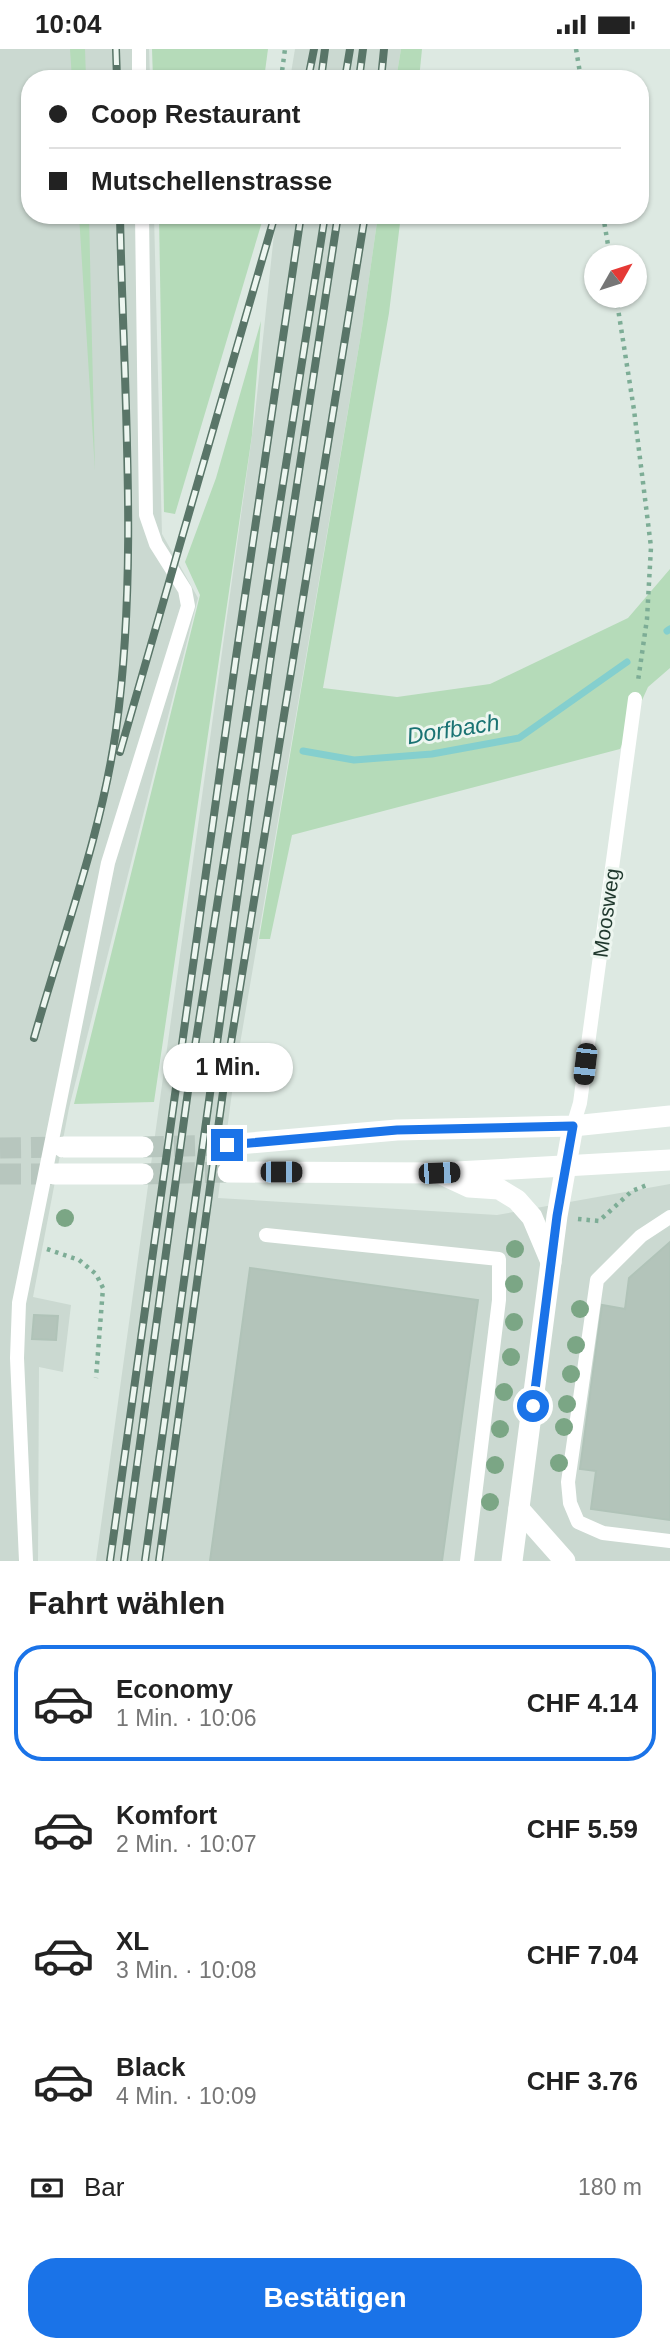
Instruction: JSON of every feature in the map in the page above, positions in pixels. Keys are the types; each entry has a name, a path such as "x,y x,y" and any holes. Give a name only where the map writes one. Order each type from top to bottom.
{"main road":[{"path":"227,1145 397,1130 573,1126 670,1116"},
{"path":"512,1561 557,1216 573,1126"},
{"path":"63,1147 143,1147"},
{"path":"228,1172 439,1173 567,1168 670,1160"},
{"path":"439,1173 469,1187 499,1189 517,1200 533,1217 551,1263"},
{"path":"54,1174 143,1174"},
{"path":"519,1509 565,1561"}],"lane":[{"path":"139,49 139,70"},
{"path":"26,1561 18,1358 19,1303 108,863 188,606 185,590 156,544 146,515 142,224"},
{"name":"Moosweg","path":"573,1126 580,1103 635,699"},
{"path":"670,1217 641,1236 597,1280 568,1482 570,1503 578,1522 603,1533 670,1541"},
{"path":"266,1235 499,1259 499,1300 467,1561"}],"path":[{"path":"282,70 285,49"},
{"path":"576,49 580,70"},
{"path":"604,224 608,245"},
{"path":"618,308 650,547 647,619 635,699"},
{"path":"557,1216 598,1221 632,1191 656,1182"},
{"path":"30,1243 79,1259 96,1274 103,1288 96,1378"}],"shaded area":[{"path":"0,49 149,49 150,70 21,70 21,224 154,224 162,534 198,598 69,1108 33,1297 71,1305 63,1372 39,1367 38,1561 0,1561"},
{"path":"295,49 401,49 398,70 292,70"},
{"path":"275,224 377,224 362,328 233,1085 218,1198 497,1215 670,1184 670,1561 96,1561 255,414"}],"green space":[{"path":"70,49 85,49 86,70 71,70"},
{"path":"152,49 268,49 265,70 153,70"},
{"path":"401,49 422,49 420,70 398,70"},
{"path":"80,224 89,224 95,471"},
{"path":"159,224 261,224 175,514 164,512"},
{"path":"377,224 400,224 389,313 323,688 397,697 490,684 628,618 670,569 670,668 648,687 620,749 292,835 270,939 259,939 362,328"},
{"path":"261,321 252,435 154,1102 74,1104 200,595 185,562 216,478"}],"building":[{"path":"670,1242 670,1520 591,1509 596,1471 580,1469 602,1305 625,1309 629,1278"},
{"path":"250,1268 478,1300 442,1561 210,1561"},
{"path":"34,1315 58,1316 56,1340 32,1339"}],"waterway":[{"name":"Dorfbach","path":"303,751 354,760 432,754 519,738 627,662"}],"tunnel":[{"path":"143,1147 227,1145"},
{"path":"0,1148 63,1147"},
{"path":"143,1174 228,1172"},
{"path":"0,1174 54,1174"}],"railway":[{"path":"116,49 117,70"},
{"path":"310,70 314,49"},
{"path":"322,70 325,49"},
{"path":"346,70 350,49"},
{"path":"360,70 363,49"},
{"path":"382,70 384,49"},
{"path":"34,1038 101,808 116,730 123,667 127,604 128,474 120,224"},
{"path":"120,752 272,224"},
{"path":"110,1561 236,657 300,224"},
{"path":"124,1561 188,1091 324,224"},
{"path":"145,1561 270,662 337,224"},
{"path":"159,1561 223,1092 364,224"}],"route":[{"path":"227,1145 397,1130 573,1126 557,1216 533,1406"}]}
